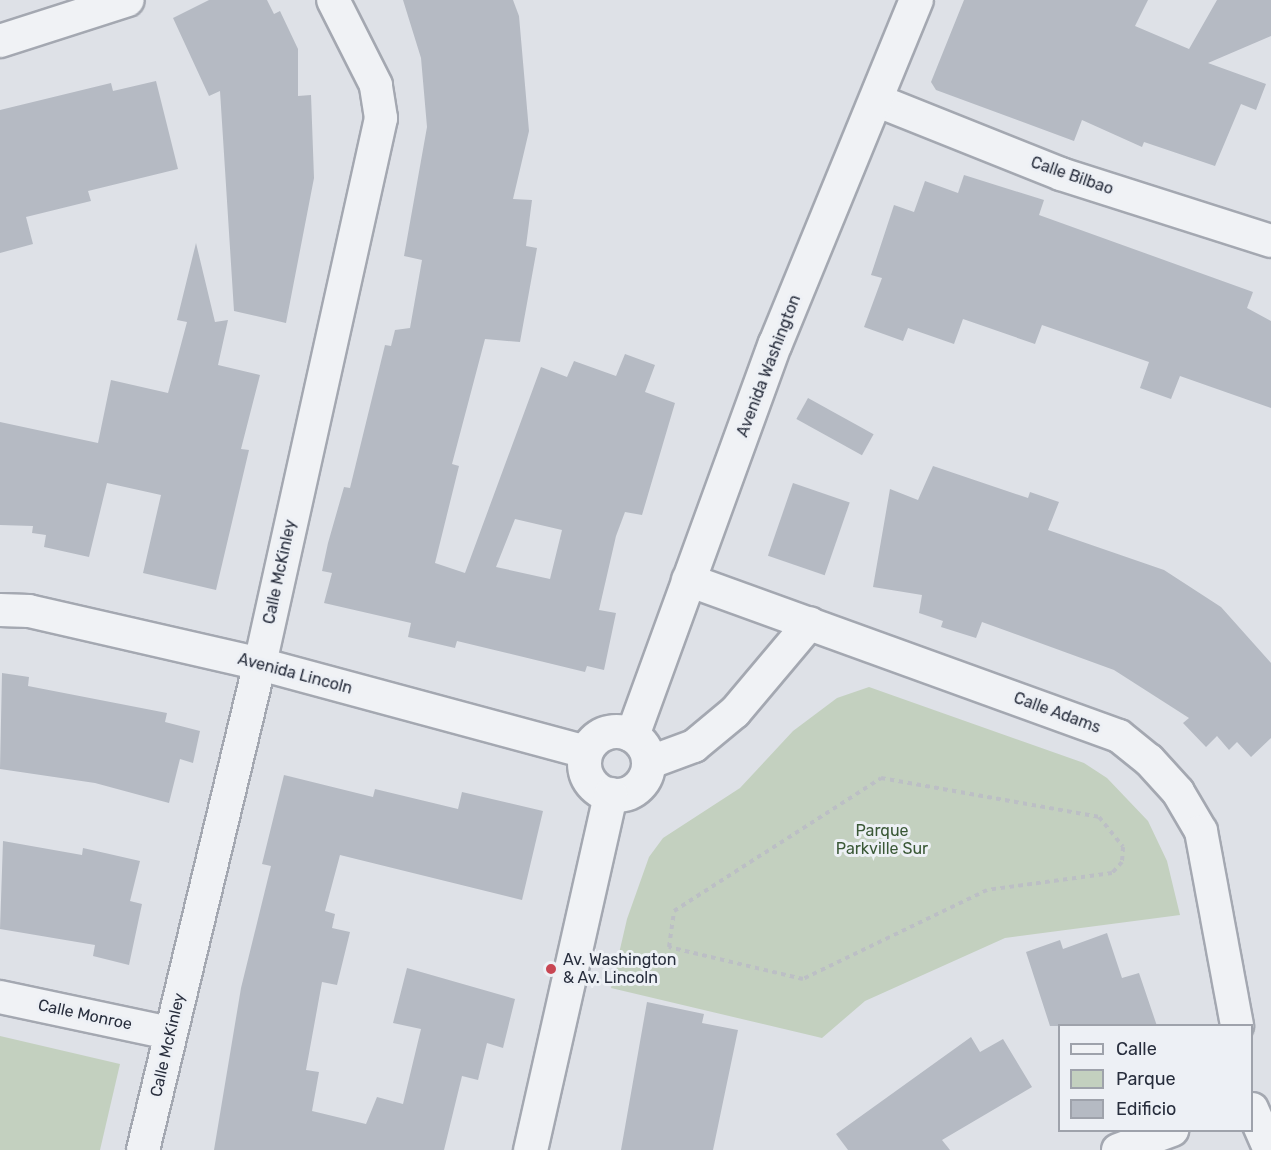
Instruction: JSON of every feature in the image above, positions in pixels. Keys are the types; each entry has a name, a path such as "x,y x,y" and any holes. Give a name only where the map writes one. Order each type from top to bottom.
{"street":[{"path":"0,41 128,0"},
{"name":"Calle McKinley","path":"143,1150 260,664 381,118 376,85 333,0"},
{"name":"Avenida Washington","path":"632,735 776,344 916,0"},
{"name":"Calle Bilbao","path":"876,100 1061,174 1271,241"},
{"name":"Calle Adams","path":"688,580 1119,736 1149,760 1178,792 1201,831 1237,1024"},
{"name":"Avenida Lincoln","path":"0,610 29,611 260,664 586,752"},
{"path":"648,763 632,735 600,735 586,752 591,783 610,794 640,784 648,763 694,746 735,712 810,623"},
{"path":"530,1150 610,794"},
{"name":"Calle Monroe","path":"0,997 170,1033"},
{"path":"1253,1113 1270,1150"},
{"path":"1118,1150 1169,1132"}],"path":[{"path":"881,778 1093,815 1117,836 1125,853 1112,873 987,890 797,980 673,951 668,941 674,911 881,778"}],"green space":[{"name":"Parque Parkville Sur","path":"869,687 1084,763 1107,778 1148,821 1167,861 1180,915 1005,938 865,1001 822,1038 611,988 627,919 649,857 663,838 740,788 793,731 837,698"},
{"path":"0,1036 120,1064 100,1150 0,1150"}],"building":[{"path":"209,0 267,0 274,14 280,11 298,49 298,96 311,95 314,178 286,323 234,311 220,91 209,96 173,18"},
{"path":"403,0 513,0 519,16 529,131 513,199 532,200 526,246 537,248 520,342 485,339 452,464 459,466 435,563 465,573 541,367 567,377 574,361 616,376 625,354 655,365 645,392 675,403 642,515 625,512 616,536 599,610 616,613 604,670 587,666 585,672 457,641 455,648 408,637 411,623 324,603 332,573 322,571 328,543 344,487 350,488 385,345 391,346 395,330 410,328 422,260 404,256 427,127 421,58","holes":["515,519 562,530 550,579 496,567"]},
{"path":"964,0 1148,0 1135,26 1189,49 1217,0 1271,0 1271,36 1208,63 1266,84 1256,110 1241,104 1215,166 1144,142 1142,147 1082,120 1074,141 936,90 931,82"},
{"path":"156,81 178,169 88,191 91,201 26,217 33,244 0,253 0,110 111,83 113,91"},
{"path":"964,175 1044,200 1039,215 1253,292 1247,308 1271,321 1271,408 1180,376 1171,399 1140,388 1149,362 1042,325 1035,344 963,319 954,344 908,328 903,341 864,327 882,278 871,275 894,205 914,212 925,181 958,193"},
{"path":"196,243 215,322 228,320 218,365 260,375 241,449 249,450 216,590 143,573 161,495 107,483 89,557 44,547 46,535 32,533 33,526 0,525 0,422 98,443 111,380 168,393 187,322 177,320"},
{"path":"808,398 874,434 862,455 796,419"},
{"path":"933,466 1028,498 1030,492 1059,502 1048,530 1164,570 1221,607 1271,663 1271,738 1251,757 1237,742 1229,750 1217,736 1206,747 1183,723 1189,718 1114,670 982,622 976,638 941,627 943,621 919,613 922,595 873,587 890,489 918,500"},
{"path":"793,483 850,503 825,575 768,556"},
{"path":"2,673 29,677 28,686 167,713 165,722 200,731 193,763 180,759 169,803 95,783 0,769"},
{"path":"284,775 373,797 375,789 458,809 462,792 543,811 522,900 340,855 325,911 335,914 332,928 350,932 337,985 322,982 306,1070 319,1072 312,1111 366,1124 377,1097 403,1104 421,1029 393,1023 407,968 515,999 503,1048 487,1043 478,1080 462,1076 444,1150 214,1150 241,988 271,866 262,864"},
{"path":"3,841 82,855 83,848 140,861 130,901 142,904 129,965 93,956 95,945 0,929"},
{"path":"1107,933 1122,978 1139,973 1156,1024 1058,1024 1058,1026 1050,1026 1026,952 1060,940 1063,949"},
{"path":"647,1002 704,1014 702,1023 738,1030 713,1150 621,1150"},
{"path":"971,1037 980,1052 1003,1039 1032,1087 942,1140 950,1150 848,1150 836,1134"}],"place":[{"name":"Av. Washington & Av. Lincoln","path":"551,969"}]}
